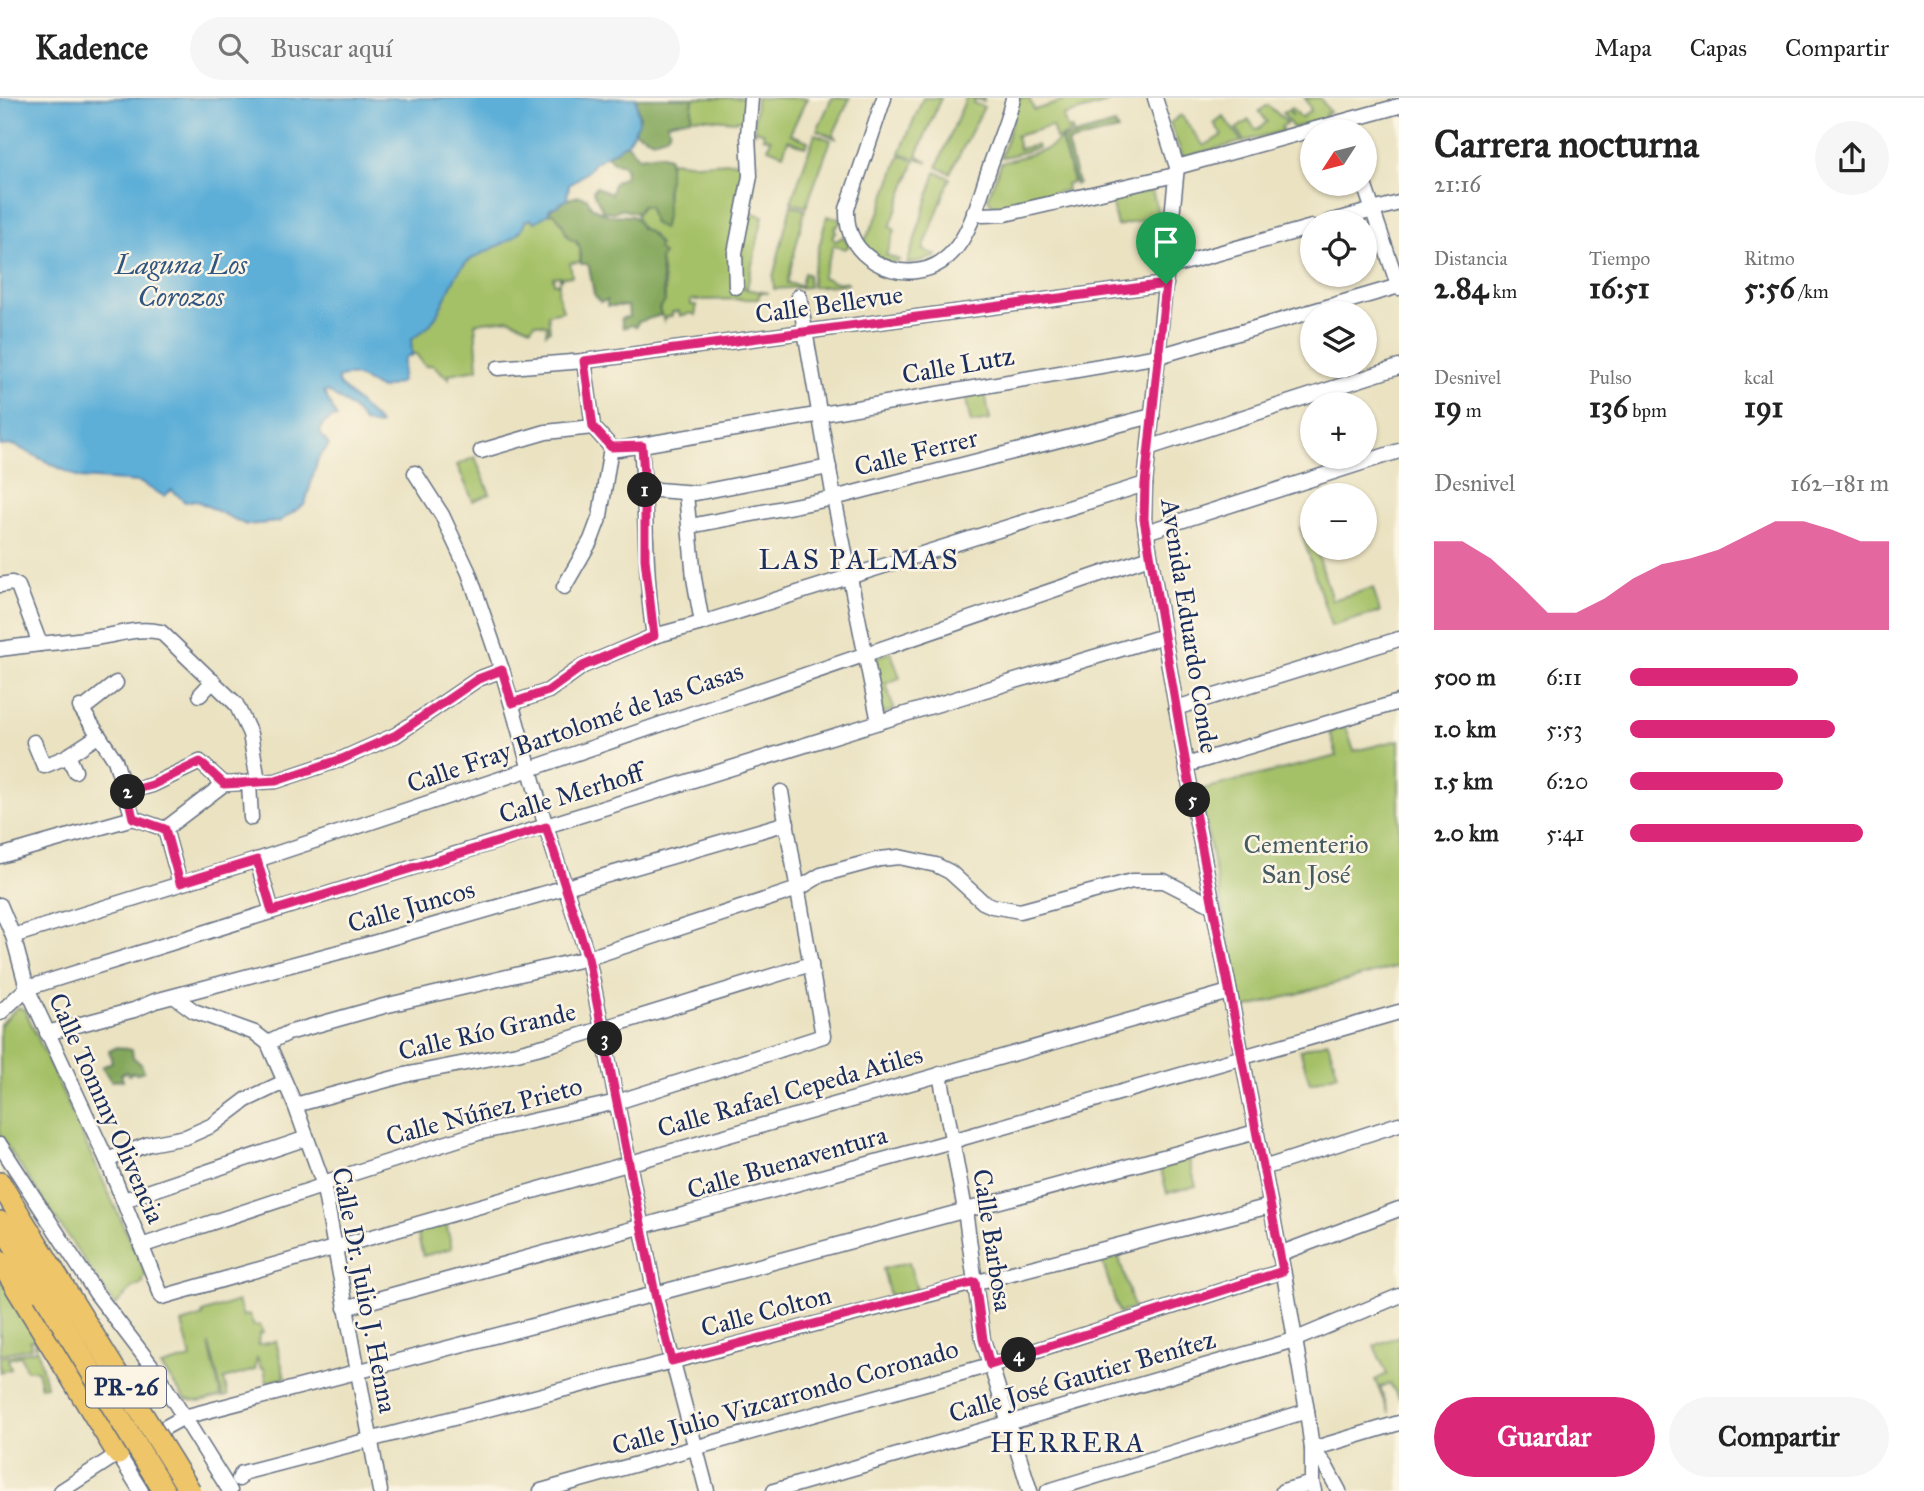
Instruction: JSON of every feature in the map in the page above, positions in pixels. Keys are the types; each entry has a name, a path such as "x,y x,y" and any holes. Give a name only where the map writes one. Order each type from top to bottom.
{"highway":[{"name":"PR-26","path":"0,1183 53,1289 164,1491"},
{"name":"PR-26","path":"0,1223 53,1289 190,1491"},
{"path":"0,1261 118,1454"}],"street":[{"path":"736,287 735,253 750,176 748,135 751,98"},
{"path":"884,98 847,209 847,226 858,248 883,266 902,271 925,270 943,261 956,248 974,212 1013,98"},
{"name":"Avenida Eduardo Conde","path":"1155,98 1176,171 1169,267 1145,484 1146,532 1186,765 1283,1271 1307,1411 1313,1487"},
{"path":"1365,119 1399,106"},
{"path":"974,212 999,215 1300,138"},
{"path":"1368,196 1373,210 1399,203"},
{"path":"1377,222 1399,287"},
{"path":"1169,267 1300,230"},
{"name":"Calle Bellevue","path":"498,368 584,361 1166,284"},
{"name":"Calle Lutz","path":"611,447 642,446 1159,356 1399,287"},
{"path":"799,296 834,498 879,722"},
{"path":"564,587 591,540 600,516 611,447 593,427 584,361"},
{"path":"1151,447 1399,367"},
{"name":"Calle Ferrer","path":"691,526 834,498 1153,416"},
{"path":"481,451 546,432 593,427"},
{"path":"642,446 645,559 654,636"},
{"path":"1146,532 1399,451"},
{"path":"645,489 686,494 829,467"},
{"path":"415,473 442,516 469,573 502,670 546,827 588,958 655,1294 707,1491"},
{"path":"512,703 548,691 583,666 654,636 1145,484"},
{"path":"686,494 694,578 702,623"},
{"name":"Calle Fray Bartolomé de las Casas","path":"8,930 257,860 1150,557"},
{"path":"0,585 12,583 18,586 40,644"},
{"path":"0,649 100,637 132,630 148,629 160,632 236,704 241,714 250,734 253,782 251,818"},
{"name":"Calle Merhoff","path":"0,1013 27,988 879,722 1164,636"},
{"path":"1176,708 1399,639"},
{"path":"165,829 224,784 266,783 299,774 374,746 411,726 478,679 502,670"},
{"path":"200,695 213,681"},
{"path":"116,683 81,708 115,760 133,818"},
{"path":"1186,765 1399,702"},
{"path":"34,741 44,766 98,736"},
{"path":"68,755 75,771"},
{"path":"127,792 152,785 200,762 224,784"},
{"path":"781,792 811,964"},
{"path":"0,856 30,845 133,818 165,829"},
{"name":"Calle Juncos","path":"47,1033 373,943 787,823"},
{"path":"165,829 180,883"},
{"path":"175,996 194,1011 255,1033 268,1043 288,1033 384,1006 588,958 798,889 821,875 880,859 899,857 920,860 944,869 983,902 1008,909 1031,909 1132,881 1149,880 1168,883 1213,906"},
{"path":"257,860 272,911"},
{"name":"Calle Tommy Olivencia","path":"0,905 27,988 107,1160 163,1297"},
{"name":"Calle Río Grande","path":"295,1105 409,1074 517,1053 811,964"},
{"name":"Calle Núñez Prieto","path":"141,1246 478,1133 617,1102 820,1034 811,964"},
{"name":"Calle Rafael Cepeda Atiles","path":"163,1297 1229,992"},
{"name":"Calle Buenaventura","path":"345,1308 952,1141 1399,1012"},
{"name":"Calle Dr. Julio J. Henna","path":"268,1043 295,1105 322,1185 380,1491"},
{"name":"Calle Barbosa","path":"940,1074 965,1210 983,1339 1030,1491"},
{"path":"107,1160 149,1144 186,1137 213,1125 240,1103 285,1082"},
{"path":"1263,1168 1399,1124"},
{"path":"61,1491 118,1454 184,1417 655,1294 1256,1132"},
{"path":"124,1200 307,1138"},
{"path":"0,1145 96,1293 154,1369 184,1417 234,1485"},
{"name":"Calle Colton","path":"234,1485 242,1473 1270,1206"},
{"path":"1279,1254 1399,1209"},
{"name":"Calle Julio Vizcarrondo Coronado","path":"541,1491 990,1365 1283,1271"},
{"name":"Calle José Gautier Benítez","path":"774,1491 1294,1340 1399,1296"},
{"path":"1048,1491 1307,1411"},
{"path":"1339,1491 1325,1465 1312,1449 1399,1423"},
{"path":"118,1454 141,1491"},
{"path":"1283,1491 1313,1487"}],"green space":[{"path":"636,98 693,98 691,118 667,123 670,130 666,136 653,140 634,131 640,117"},
{"path":"693,98 745,98 744,120 691,118"},
{"path":"756,98 807,98 790,134 808,141 806,147 788,140 783,154 768,148 771,139 763,137 764,133 756,130 754,134"},
{"path":"832,98 850,98 833,135 837,139 817,130"},
{"path":"923,98 941,98 917,155 928,162 900,153"},
{"path":"966,98 984,98 984,101 975,99 973,103 984,107 950,173 937,167"},
{"path":"1019,98 1029,98 1034,110 1064,101 1064,98 1106,98 1107,103 1063,116 1067,129 1071,128 1073,132 1056,139 1052,126 1016,136 1019,149 1037,145 1038,148 1001,158"},
{"path":"1305,98 1320,98 1330,112 1325,114 1327,118 1324,119 1300,119 1300,126 1293,128 1283,113 1288,110 1293,116 1289,109 1292,107 1301,118 1311,110"},
{"path":"1268,105 1287,123 1281,127 1283,131 1244,141 1236,129 1249,120 1256,130 1267,122 1259,111"},
{"path":"1181,115 1204,146 1222,135 1214,123 1223,116 1242,142 1183,157 1170,123"},
{"path":"1115,124 1118,130 1067,143 1078,183 1075,185 1061,139"},
{"path":"815,134 831,140 806,207 791,202"},
{"path":"1061,139 1073,182 1066,184 1067,190 996,206 991,204 988,197 1001,163 1047,149"},
{"path":"627,143 638,157 659,154 669,157 667,212 663,229 654,223 648,206 642,206 637,213 620,209 614,212 603,211 593,191 596,187 611,194 614,183 624,177 626,170 623,165 613,162 607,156"},
{"path":"900,155 915,161 890,227 895,230 886,255 900,260 895,263 884,262 863,244 879,213"},
{"path":"670,161 698,164 745,161 730,260 740,288 768,293 760,293 758,299 691,300 691,305 696,305 696,315 690,313 680,316 679,311 672,312 672,316 666,317 664,322 659,308 665,301 665,287 658,249 636,221 642,206 648,206 654,223 663,228"},
{"path":"936,172 950,178 923,250 936,257 907,264"},
{"path":"1152,190 1159,216 1117,226 1111,200"},
{"path":"579,196 587,198 591,207 608,215 632,216 637,219 641,228 655,239 663,254 660,260 665,302 659,308 661,315 638,322 636,327 632,325 623,328 621,318 629,317 628,306 607,306 607,300 600,302 594,294 589,267 587,264 581,264 580,247 568,236 554,213 548,214 557,204"},
{"path":"791,205 805,210 787,283 801,286 804,273 808,274 809,287 774,289 773,277"},
{"path":"748,212 763,216 747,288 739,286 738,269"},
{"path":"554,213 580,248 580,262 570,263 572,276 562,277 560,281 560,276 553,277 554,283 559,283 558,294 563,311 548,314 550,330 546,333 547,325 535,323 531,328 510,319 475,323 478,369 449,374 449,379 433,365 425,366 416,354 412,354 411,340 432,322 464,264 508,241 522,229 525,221 531,219 535,222"},
{"path":"827,216 840,219 834,229 836,232 832,236 833,239 836,241 844,236 849,246 845,249 834,245 822,277 848,284 812,287 812,274"},
{"path":"985,392 990,420 971,423 965,395"},
{"path":"475,457 490,494 473,501 457,465"},
{"path":"1310,560 1320,560 1332,600 1373,588 1380,612 1331,626"},
{"path":"891,652 900,678 886,683 894,710 881,714 870,659"},
{"name":"Cementerio San José","path":"1346,727 1354,751 1399,740 1399,966 1242,1009 1199,790 1337,756 1330,732"},
{"path":"18,1007 25,1010 146,1275 142,1280 144,1283 133,1287 115,1306 0,1136 0,1025"},
{"path":"1328,1042 1338,1074 1310,1083 1300,1050"},
{"path":"117,1047 132,1050 133,1057 144,1071 129,1075 127,1072 121,1074 123,1080 111,1081 102,1067 112,1062 109,1051"},
{"path":"1189,1159 1196,1186 1167,1193 1160,1166"},
{"path":"446,1223 452,1248 423,1256 417,1232"},
{"path":"1118,1254 1134,1308 1119,1313 1101,1258"},
{"path":"909,1262 917,1290 890,1297 883,1269"},
{"path":"0,1275 39,1339 36,1348 34,1340 30,1340 31,1348 0,1354"},
{"path":"238,1301 243,1316 249,1315 254,1326 260,1325 263,1333 259,1334 258,1345 276,1341 285,1378 267,1382 264,1368 261,1368 257,1357 255,1370 224,1379 228,1396 223,1397 209,1344 221,1397 199,1402 185,1399 161,1366 191,1358 182,1323"},
{"path":"1399,1336 1399,1398 1390,1384 1380,1387 1389,1413 1375,1380 1387,1374 1374,1346"},
{"path":"38,1350 46,1386 41,1387 37,1370 26,1370 21,1356 8,1359 11,1369 0,1372 0,1357"}],"water":[{"name":"Laguna Los Corozos","path":"0,98 636,98 639,122 627,143 594,163 587,172 569,185 567,199 550,208 548,214 535,222 531,219 525,221 522,229 508,241 472,259 460,269 432,322 411,340 412,356 407,356 404,360 401,382 381,389 355,377 338,378 338,383 380,424 378,426 365,423 352,408 327,391 324,392 337,418 332,418 322,425 320,433 329,445 318,459 305,504 279,522 246,525 195,500 185,502 172,490 164,496 139,482 79,478 14,445 0,446"}],"district":[{"name":"LAS PALMAS","path":"859,559"},
{"name":"HERRERA","path":"1068,1442"}],"route":[{"path":"1166,284 1151,447 1145,484 1144,519 1186,765 1283,1271 990,1365 983,1339 975,1282 672,1361 655,1294 588,958 546,827 272,911 257,860 180,883 165,829 133,818 127,792 174,776 188,766 200,762 224,784 258,781 266,783 310,771 396,735 467,686 492,673 502,670 512,703 548,691 583,666 654,636 645,559 642,446 618,449 611,447 593,427 584,361 1166,284"}]}
